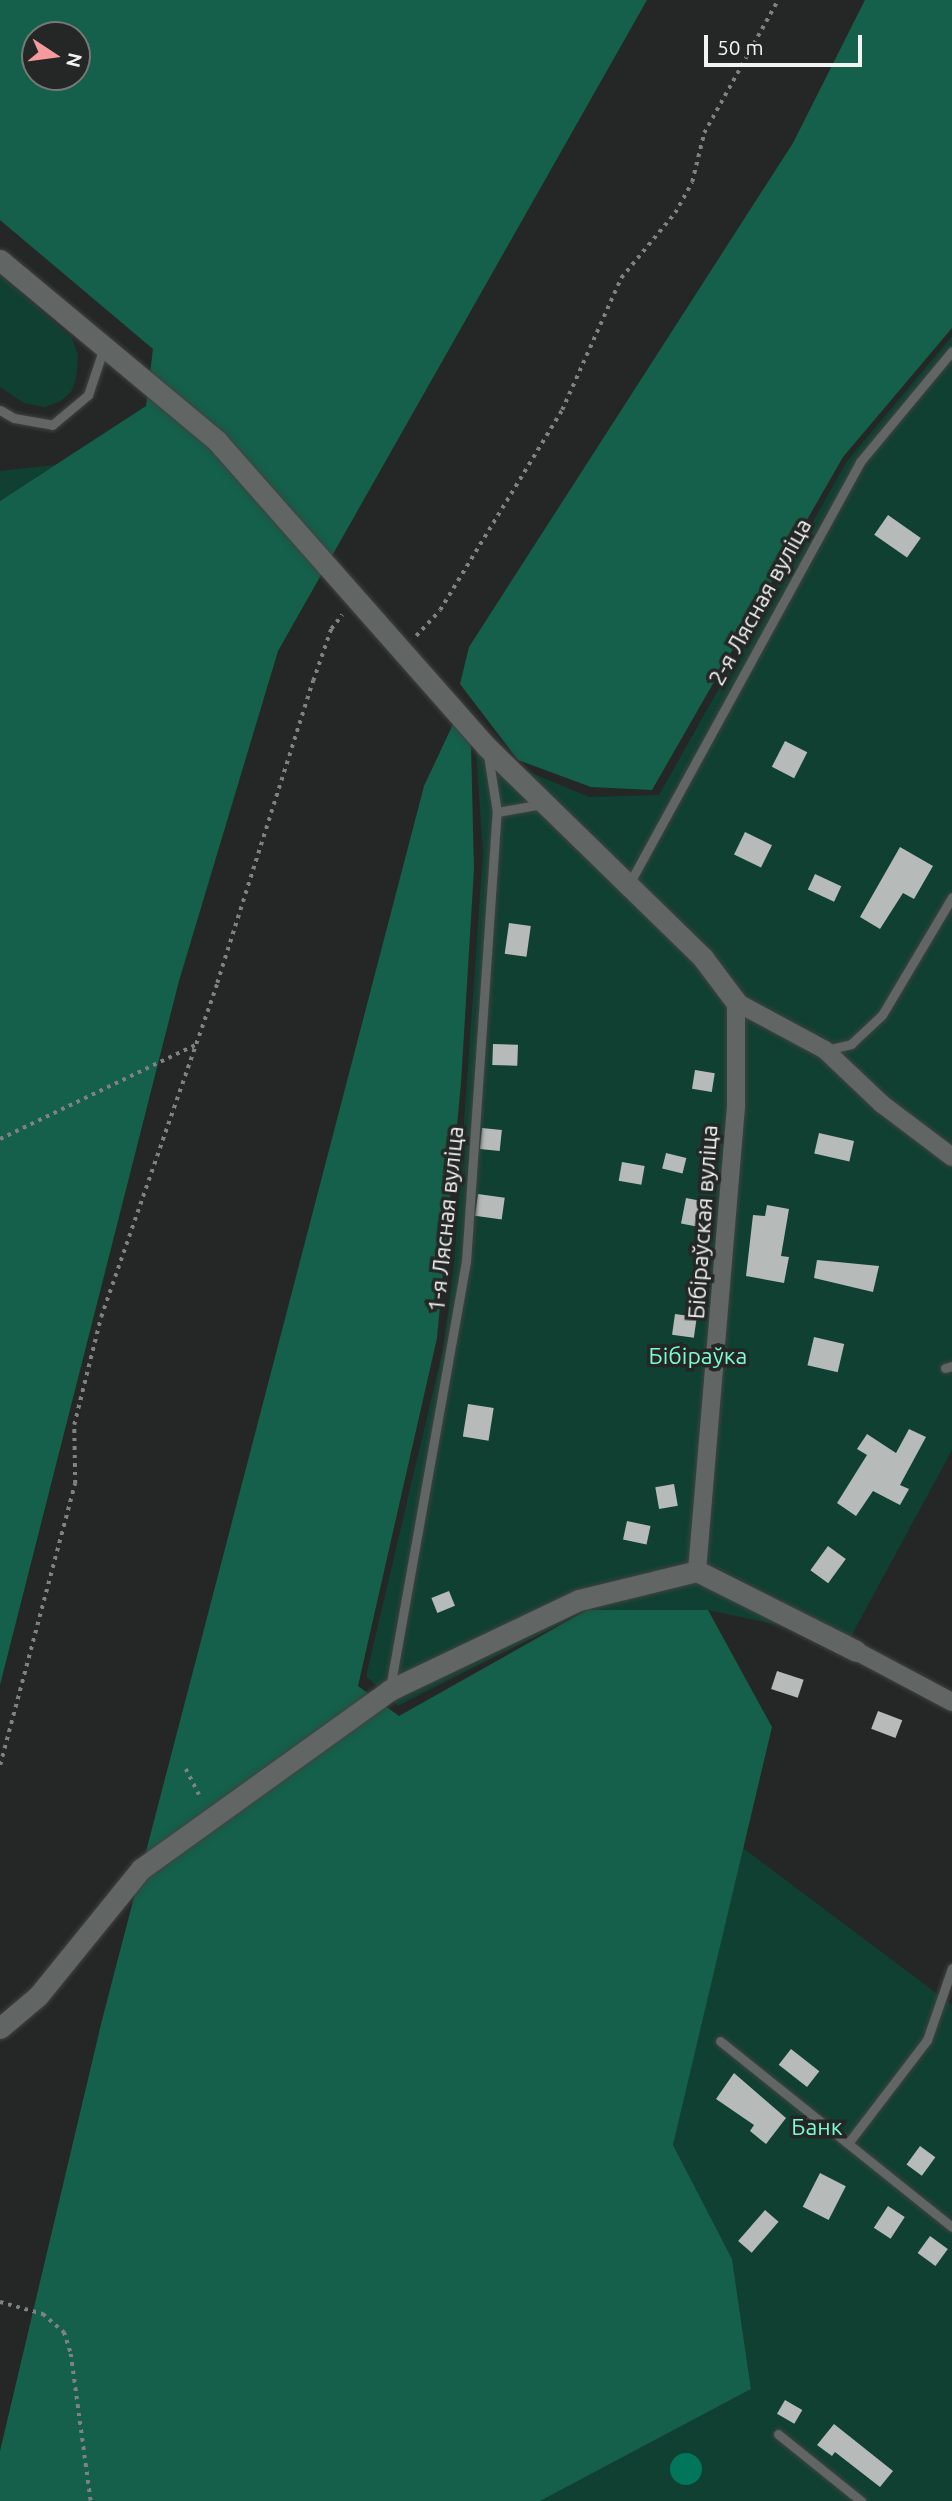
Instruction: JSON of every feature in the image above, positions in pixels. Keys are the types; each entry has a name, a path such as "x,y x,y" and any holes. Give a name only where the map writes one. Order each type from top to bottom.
{"street":[{"path":"0,260 105,344 217,442 404,649 487,747 548,804 628,888 703,958 736,1002 825,1050 882,1104 952,1157"},
{"name":"Бібіраўская вуліца","path":"697,1572 736,1108 736,1002"},
{"path":"0,2028 38,1996 141,1869 209,1824 390,1690 579,1600 697,1572 952,1702"}],"lane":[{"path":"0,410 14,418 52,425 88,395 105,344"},
{"name":"2-я Лясная вуліца","path":"628,888 860,462 952,351"},
{"name":"1-я Лясная вуліца","path":"390,1690 466,1262 497,812 487,747"},
{"path":"497,812 548,804"},
{"path":"825,1050 851,1044 883,1015 952,897"},
{"path":"849,2142 927,2040 952,1968"},
{"path":"720,2041 952,2227"},
{"path":"778,2434 861,2501"}],"path":[{"path":"404,649 440,610 562,410 621,278 675,213 692,182 704,133 778,0"},
{"path":"0,1765 75,1484 75,1424 102,1317 195,1045 331,629 356,597"},
{"path":"0,1139 195,1045"},
{"path":"186,1769 208,1809 209,1824"},
{"path":"0,2302 43,2314 64,2332 71,2354 91,2501"}],"green space":[{"path":"0,275 72,338 78,355 76,379 71,392 59,402 44,407 24,403 0,387"},
{"name":"Бібіраўка","path":"952,336 952,1450 849,1640 708,1610 587,1610 398,1706 366,1676 443,1349 454,1264 483,852 476,750 589,797 659,795 847,461"},
{"path":"55,465 0,501 0,471"},
{"name":"Банк","path":"743,1848 952,2005 952,2501 540,2501 751,2389 732,2259 673,2145"}],"shaded area":[{"path":"0,0 647,0 278,651 179,981 0,1685 0,501 146,406 153,349 0,220"},
{"path":"865,0 952,0 952,328 843,457 652,790 591,787 518,760 460,684 469,647 793,143"},
{"path":"455,720 471,745 474,869 461,1083 437,1338 358,1686 399,1716 587,1610 708,1610 772,1727 673,2145 732,2259 751,2389 540,2501 0,2501 0,2451 102,2020 424,786"},
{"path":"686,2453 697,2458 702,2469 697,2480 686,2485 675,2480 670,2469 675,2458"}],"building":[{"path":"888,515 921,538 907,558 874,535"},
{"path":"785,741 807,752 794,778 772,767"},
{"path":"745,832 772,845 761,868 734,854"},
{"path":"900,847 933,866 914,899 903,893 880,929 860,917"},
{"path":"815,874 841,886 834,902 808,889"},
{"path":"509,923 531,926 526,957 505,954"},
{"path":"493,1044 518,1045 517,1066 492,1065"},
{"path":"695,1070 715,1073 712,1092 692,1089"},
{"path":"482,1128 502,1130 500,1151 480,1149"},
{"path":"819,1133 854,1141 849,1162 814,1153"},
{"path":"666,1153 686,1158 683,1174 662,1169"},
{"path":"622,1162 645,1166 641,1185 619,1181"},
{"path":"478,1194 505,1198 502,1220 475,1216"},
{"path":"686,1198 707,1202 702,1228 681,1224"},
{"path":"767,1205 789,1209 781,1256 789,1257 784,1283 746,1276 753,1215 765,1216"},
{"path":"817,1260 879,1266 873,1292 814,1278"},
{"path":"675,1314 697,1317 694,1338 672,1335"},
{"path":"814,1337 844,1344 838,1372 807,1365"},
{"path":"468,1404 494,1408 489,1441 463,1437"},
{"path":"909,1429 926,1437 900,1485 909,1489 900,1505 873,1491 856,1516 837,1503 867,1455 857,1449 867,1434 896,1453"},
{"path":"674,1484 678,1506 659,1509 655,1487"},
{"path":"627,1521 650,1526 647,1545 623,1540"},
{"path":"828,1546 846,1559 828,1583 810,1570"},
{"path":"449,1591 455,1606 437,1613 431,1598"},
{"path":"777,1671 804,1680 798,1698 771,1689"},
{"path":"878,1711 902,1720 895,1738 871,1729"},
{"path":"791,2049 819,2071 807,2087 779,2065"},
{"path":"734,2073 786,2118 766,2144 750,2131 754,2125 716,2099"},
{"path":"920,2146 935,2157 922,2176 906,2165"},
{"path":"820,2173 846,2186 829,2220 803,2207"},
{"path":"888,2206 905,2217 891,2239 874,2228"},
{"path":"765,2210 779,2222 752,2253 738,2241"},
{"path":"930,2236 948,2249 935,2266 918,2253"},
{"path":"785,2400 802,2410 794,2424 777,2414"},
{"path":"834,2424 893,2471 880,2487 835,2452 832,2456 817,2445"}]}
